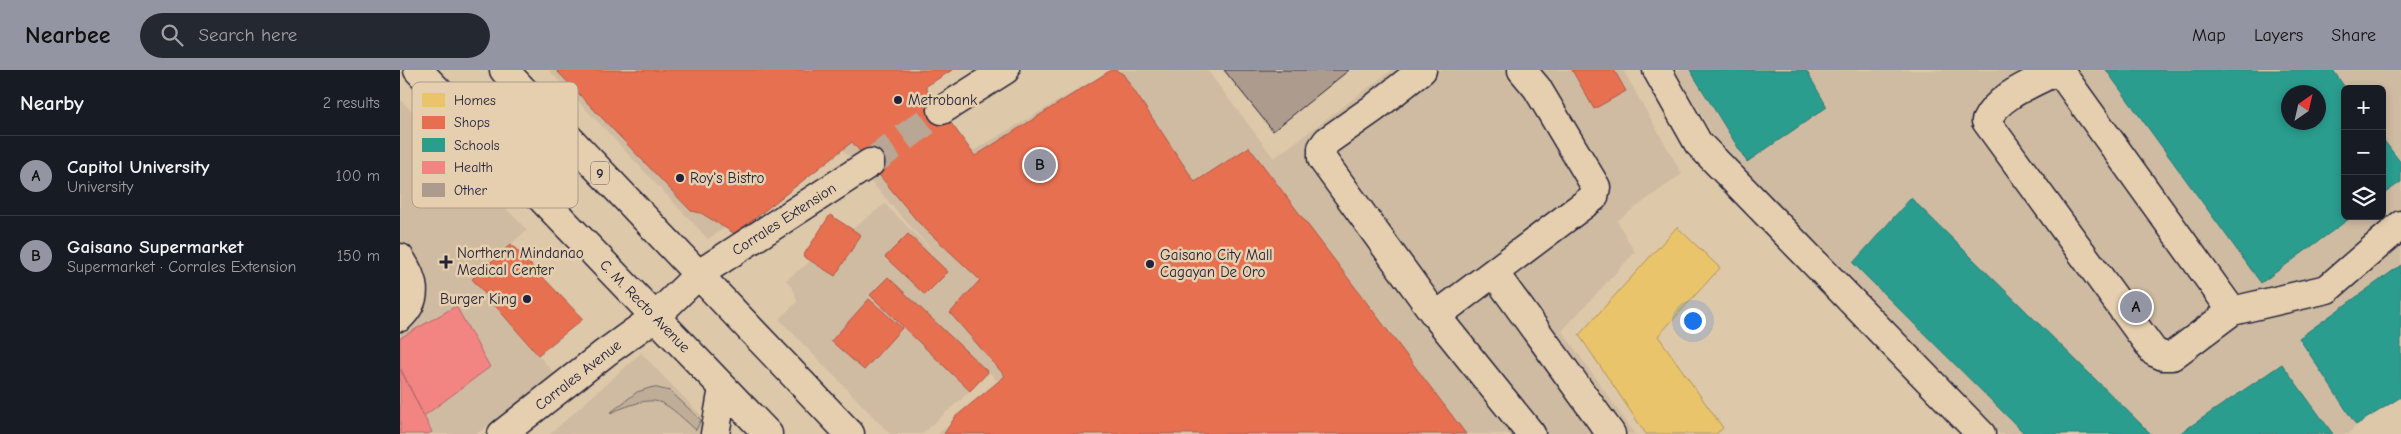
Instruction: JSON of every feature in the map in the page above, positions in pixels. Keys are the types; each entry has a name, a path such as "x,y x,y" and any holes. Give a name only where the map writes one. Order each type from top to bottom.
{"main road":[{"name":"C. M. Recto Avenue","path":"418,70 430,82"},
{"name":"9","path":"504,70 515,82"},
{"path":"942,110 1005,70"},
{"path":"1422,70 1328,141 1322,148 1322,159 1436,316 1531,434"},
{"path":"1436,316 1495,274 1594,197 1596,186 1537,88 1522,70"},
{"path":"1656,70 1698,143 1981,434"},
{"path":"2232,311 2058,70 1998,103 1990,111 1986,121 2154,352 2163,356 2172,356 2232,311 2327,289 2401,225"},
{"name":"9","path":"578,148 850,434"},
{"name":"Corrales Extension","path":"655,317 698,274 870,163"},
{"name":"C. M. Recto Avenue","path":"550,208 768,434"},
{"path":"400,258 412,278 415,295 408,309 400,317"},
{"path":"1495,274 1611,434"},
{"name":"Corrales Avenue","path":"502,434 655,317"},
{"path":"715,434 723,388"}],"shaded area":[{"path":"549,70 899,70 961,158 1111,70 1207,70 1274,158 1392,70 1623,70 1682,174 1617,221 1635,252 1562,331 1635,434 938,434 1000,384 990,373 922,434 890,434 779,319 797,302 794,290 786,280 885,204 935,254 842,149 708,239 578,101 578,82 560,82"},
{"path":"1675,70 2401,70 2401,397 2356,425 2349,434 2000,434 1740,176 1720,147"},
{"name":"Northern Mindanao Medical Center","path":"400,99 412,111 412,208 506,208 527,230 472,279 559,379 476,434 400,434"},
{"path":"641,353 719,434 550,434"},
{"path":"653,387 670,391 701,420 696,430 674,411 657,402 639,403 610,413 637,392"}],"building: Homes":[{"path":"1677,227 1720,268 1658,336 1723,428 1716,434 1646,434 1579,335"}],"building: Shops":[{"name":"Gaisano City Mall Cagayan De Oro","path":"556,70 952,70 925,87 975,156 1111,70 1115,70 1123,74 1195,182 1249,147 1466,434 944,434 955,417 1005,376 950,313 980,280 918,222 852,142 735,234 701,213 691,211 578,93 578,82 567,82"},
{"path":"1572,70 1614,70 1626,91 1594,109"},
{"path":"830,215 861,235 835,276 803,256"},
{"path":"908,234 948,272 925,295 885,257"},
{"name":"Burger King","path":"511,244 583,319 538,355 472,279"},
{"path":"888,277 988,372 970,391 870,295"},
{"path":"869,299 902,328 864,370 831,341"}],"building: Schools":[{"path":"1690,70 1806,70 1827,107 1747,162"},
{"path":"2106,70 2333,70 2343,85 2341,85 2341,220 2348,220 2261,283"},
{"path":"2386,143 2401,163 2401,182 2386,192"},
{"path":"1911,198 2151,434 2025,434 1853,263"},
{"path":"2401,265 2401,397 2356,425 2299,338"},
{"path":"2282,364 2333,434 2179,434"}],"building: Health":[{"path":"456,306 490,367 424,416 400,367 400,338"},
{"path":"400,369 432,432 428,434 400,434"}],"building: Other":[{"path":"1224,70 1349,70 1273,131"}],"tunnel":[{"path":"870,163 942,110"}],"place":[{"name":"Metrobank","path":"898,100"},
{"name":"Gaisano Supermarket","path":"1040,165"},
{"name":"Roy's Bistro","path":"680,178"},
{"name":"Northern Mindanao Medical Center","path":"446,262"},
{"name":"Gaisano City Mall Cagayan De Oro","path":"1150,264"},
{"name":"Burger King","path":"527,299"},
{"name":"Capitol University","path":"2136,307"}]}
